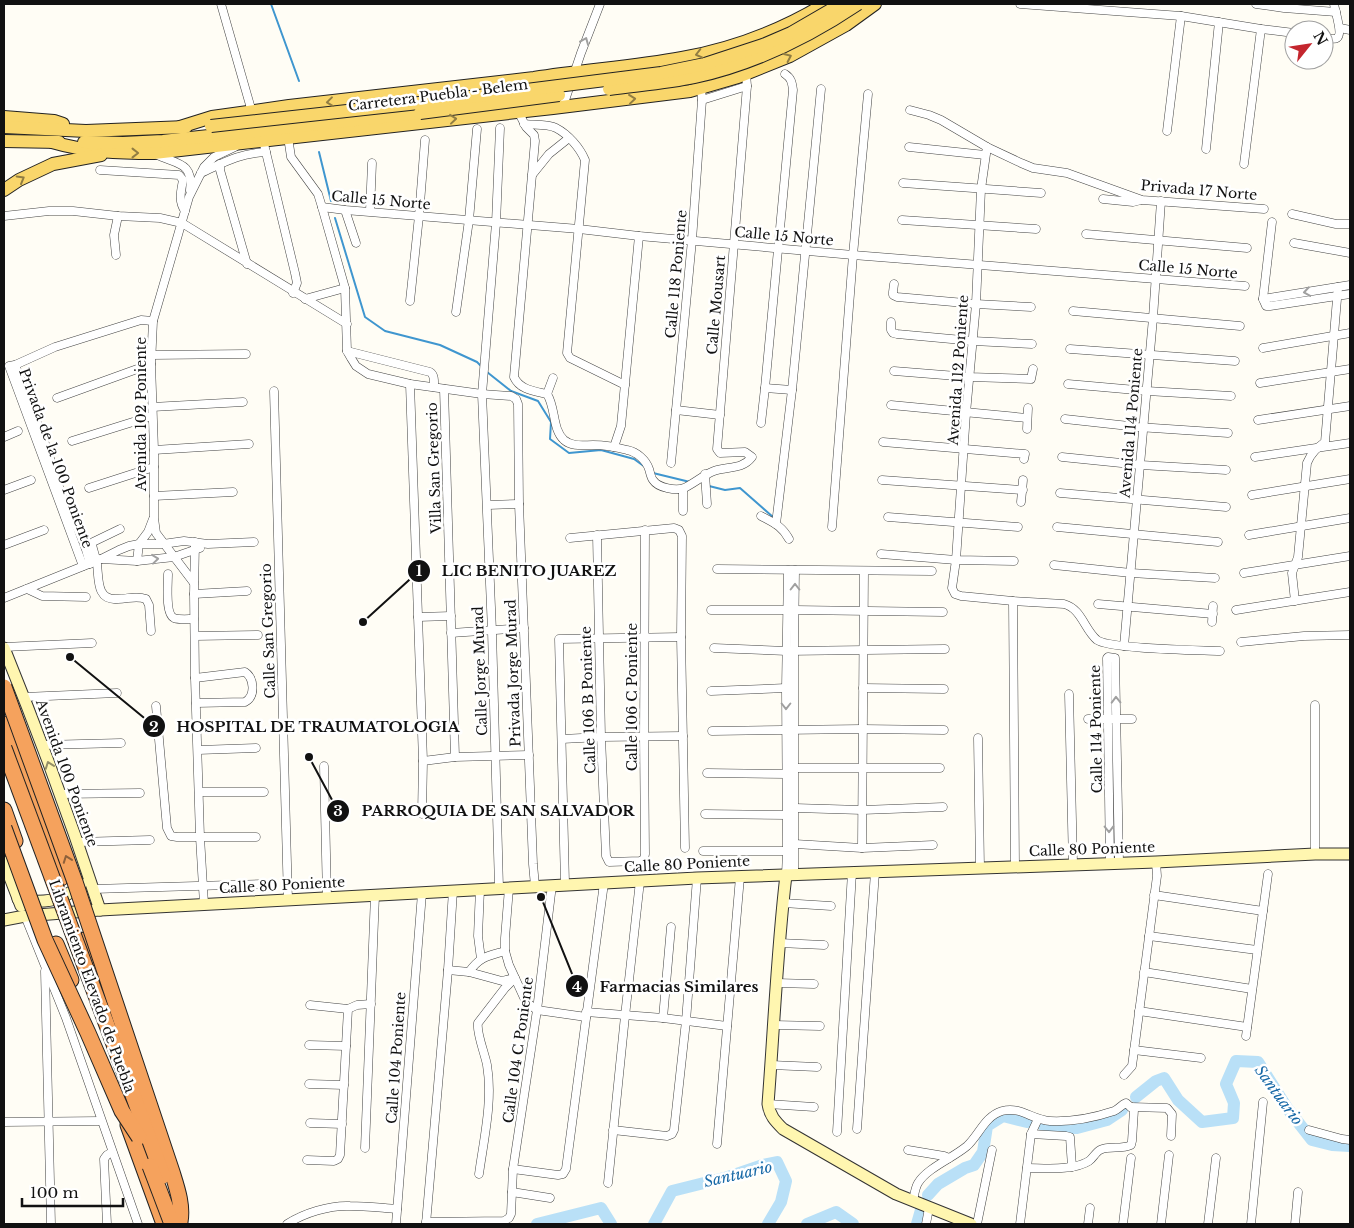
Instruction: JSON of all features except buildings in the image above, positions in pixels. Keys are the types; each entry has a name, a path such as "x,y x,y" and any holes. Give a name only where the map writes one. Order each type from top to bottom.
{"highway":[{"path":"4,687 75,882 172,1172 180,1202 180,1224"},
{"path":"4,724 84,940 180,1224"},
{"name":"Libramiento Elevado de Puebla","path":"4,748 180,1224"},
{"name":"Libramiento Elevado de Puebla","path":"4,776 61,933 101,1032 139,1137 180,1224"},
{"path":"4,810 32,887 120,1103 164,1224"},
{"path":"4,828 45,940 122,1110 139,1137"}],"main road":[{"path":"180,127 212,117 609,69 685,58 727,48 762,35 825,4"},
{"name":"Carretera Puebla - Belem","path":"4,127 136,130 211,126 446,100 661,73 705,64 763,45 791,33 841,4"},
{"name":"Carretera Puebla - Belem","path":"4,141 123,143 163,141 420,113 648,85 696,77 744,63 767,54 836,18 858,4"},
{"path":"52,142 72,148 111,153 154,153 244,142 264,146 288,138 690,91 701,94 747,80 816,43 846,25 875,4"},
{"path":"609,69 603,83 603,88 609,101"},
{"path":"534,78 538,96 534,110"},
{"path":"4,117 54,121 80,130"},
{"path":"4,190 19,180 53,164 111,153"}],"street":[{"path":"221,4 252,112"},
{"path":"563,106 600,4"},
{"path":"1020,4 1181,16 1284,32"},
{"path":"1256,4 1335,8 1340,28 1338,38 1334,38"},
{"path":"1167,131 1181,16"},
{"path":"1206,149 1219,22"},
{"path":"1340,28 1350,30"},
{"path":"1244,164 1261,29"},
{"path":"761,423 793,90 790,77 785,74"},
{"name":"Calle Mousart","path":"705,474 738,467 750,461 752,457 746,452 720,453 717,449 747,80"},
{"path":"776,524 792,390 821,89"},
{"name":"Calle 118 Poniente","path":"671,463 692,240 701,94"},
{"path":"832,527 853,255 868,94"},
{"name":"Privada 17 Norte","path":"910,110 941,120 986,151 1033,168 1067,173 1142,200 1264,209"},
{"path":"518,111 524,124 534,135 514,377 517,384 522,387 547,394"},
{"path":"524,124 555,127 569,138 585,160 568,356 625,385"},
{"name":"Calle Jorge Murad","path":"500,128 496,223 482,394 488,504 496,756 504,888 505,951"},
{"path":"456,312 469,220 477,129"},
{"path":"288,138 291,157 318,194 322,207 345,288 347,350 356,366 368,374 410,384 482,394"},
{"path":"532,175 549,154 569,138"},
{"path":"410,301 425,140"},
{"name":"Avenida 102 Poniente","path":"194,583 156,533 154,518 151,364 153,321 189,197 200,173 208,161 244,142"},
{"path":"200,173 224,161 250,153 264,146 296,273 297,283 293,293"},
{"path":"909,147 986,151"},
{"name":"Avenida 112 Poniente","path":"986,151 981,189 976,304 956,560 952,588 955,594 961,596 1013,601"},
{"name":"Avenida 102 Poniente","path":"154,153 176,161 186,168 190,178 189,197"},
{"path":"220,164 220,170 247,264"},
{"path":"370,212 372,164"},
{"path":"100,170 179,175 183,180 180,196 185,211"},
{"path":"903,183 1041,193"},
{"path":"1103,199 1132,202 1142,200"},
{"name":"Avenida 114 Poniente","path":"1124,646 1141,465 1161,201"},
{"name":"Calle 15 Norte","path":"322,207 579,229 734,245 1245,286"},
{"path":"346,210 356,243"},
{"path":"4,216 50,211 73,211 155,218 182,223 293,293 347,324"},
{"path":"1292,214 1336,224 1350,224"},
{"path":"116,255 114,235 118,216"},
{"path":"902,220 1036,229"},
{"path":"1264,302 1272,222"},
{"path":"1086,234 1247,248"},
{"path":"614,446 621,426 639,236"},
{"path":"1294,243 1350,253"},
{"path":"894,284 894,295 976,304 1031,307"},
{"path":"1264,302 1350,285"},
{"path":"1295,600 1292,573 1298,557 1307,463 1317,448 1325,442 1338,287"},
{"path":"305,299 345,288"},
{"path":"1264,302 1270,306 1350,294"},
{"path":"1073,310 1240,326"},
{"name":"Privada de la 100 Poniente","path":"93,562 9,366 55,347 141,320 153,321"},
{"path":"891,322 893,333 973,341 1032,344"},
{"path":"1263,348 1350,333"},
{"path":"1070,349 1235,361"},
{"path":"347,350 430,372 434,377 434,387"},
{"path":"151,355 246,354"},
{"path":"57,398 151,364"},
{"path":"894,371 969,377 1031,379 1032,369"},
{"path":"1260,383 1350,369"},
{"path":"552,378 547,394 560,436 566,442 576,446 614,446 630,450 640,456 647,464 653,480 665,488 683,489 705,474"},
{"path":"410,384 422,814"},
{"path":"1068,384 1231,396"},
{"path":"765,388 792,390"},
{"name":"Villa San Gregorio","path":"444,389 455,757"},
{"name":"Calle San Gregorio","path":"274,391 288,900"},
{"name":"Privada Jorge Murad","path":"482,394 511,396 516,398 518,404 519,504 535,886"},
{"path":"152,407 243,402"},
{"path":"891,404 1027,418"},
{"path":"1258,420 1350,406"},
{"path":"1027,428 1028,408"},
{"path":"676,410 720,415"},
{"path":"72,441 152,416"},
{"path":"1065,419 1228,433"},
{"path":"4,436 18,431"},
{"path":"882,442 1024,456"},
{"path":"1254,457 1350,442"},
{"path":"154,450 249,444"},
{"path":"1062,457 1141,465 1226,470"},
{"path":"89,488 154,467"},
{"path":"705,474 707,504"},
{"path":"4,490 31,480"},
{"path":"882,480 1023,490"},
{"path":"1021,502 1023,480"},
{"path":"1252,495 1350,480"},
{"path":"683,489 683,511"},
{"path":"154,496 233,492"},
{"path":"1060,493 1226,507"},
{"path":"488,504 519,504"},
{"path":"761,516 784,530 789,539"},
{"path":"137,561 139,544 148,532 154,518"},
{"path":"888,518 1018,527"},
{"path":"1249,535 1350,518"},
{"path":"570,538 674,528 679,530 682,536 685,848"},
{"path":"1057,528 1218,542"},
{"path":"120,529 93,542 93,562 100,587 105,597 110,600 135,597 146,599 149,605 151,631"},
{"path":"4,545 44,530"},
{"name":"Calle 106 C Poniente","path":"609,862 640,861 644,858 645,854 645,530"},
{"name":"Calle 106 B Poniente","path":"597,535 601,737 606,856 609,862"},
{"path":"4,598 119,550 139,544 163,544 184,541 195,546"},
{"path":"93,562 137,561 174,557 195,546 254,542"},
{"path":"195,546 195,678 204,904"},
{"path":"881,554 956,560 1014,561"},
{"path":"1244,573 1350,556"},
{"path":"1054,565 1131,573 1215,578"},
{"path":"717,569 932,571"},
{"path":"792,570 795,610 786,688 794,768 787,815 792,849"},
{"path":"792,570 787,610 791,651 790,729 787,774 791,783 794,808 790,875 783,903 779,943 768,1104 770,1113 783,1129 896,1194 971,1224"},
{"path":"862,848 864,571"},
{"path":"168,574 168,610 171,616 194,619"},
{"path":"27,589 42,596 86,598"},
{"path":"194,594 246,591"},
{"path":"1236,610 1350,592"},
{"path":"1015,867 1013,601 1071,606 1076,610 1097,640 1106,644 1220,651"},
{"path":"1098,604 1213,614"},
{"path":"711,610 943,612"},
{"path":"418,617 451,616"},
{"path":"451,633 524,628"},
{"path":"194,636 258,635"},
{"path":"1241,642 1304,636 1350,635"},
{"path":"565,884 559,639 682,637"},
{"path":"4,647 92,643"},
{"name":"Avenida 100 Poniente","path":"4,647 60,794 100,910"},
{"path":"714,648 791,651 945,650"},
{"name":"Calle 114 Poniente","path":"1108,657 1116,658 1118,799 1114,863 1109,799 1108,657"},
{"path":"195,678 245,672 252,679 252,695 245,702 196,703"},
{"path":"711,690 786,688"},
{"path":"863,688 944,689"},
{"path":"24,697 117,694"},
{"path":"1069,694 1074,864"},
{"path":"1315,705 1315,854"},
{"path":"156,706 167,828 171,836 256,837"},
{"path":"1088,719 1132,719"},
{"path":"712,730 862,728 944,730"},
{"path":"562,739 683,736"},
{"path":"978,738 980,868"},
{"path":"42,745 121,743"},
{"path":"198,750 256,748"},
{"path":"422,761 455,757 529,754"},
{"path":"1108,755 1117,754"},
{"path":"324,766 327,898"},
{"path":"794,768 940,768"},
{"path":"706,773 787,774"},
{"path":"199,792 264,792"},
{"path":"60,794 140,793"},
{"path":"1109,799 1118,799"},
{"path":"794,808 862,810 943,807"},
{"path":"705,814 787,815"},
{"path":"77,842 150,840"},
{"path":"703,851 932,845"},
{"name":"Calle 80 Poniente","path":"4,920 25,916 100,910 565,884 1350,854"},
{"path":"4,862 66,1018 138,1224"},
{"path":"1124,1075 1132,1066 1157,876 1156,862"},
{"path":"837,1132 852,872"},
{"path":"857,1129 875,872"},
{"path":"1246,1036 1268,874"},
{"path":"18,899 38,902 54,900 70,894 88,876"},
{"path":"717,1144 740,876"},
{"path":"613,1130 667,1136 672,1134 674,1130 686,1021 697,878"},
{"path":"608,1183 640,881"},
{"path":"513,1169 558,1175 563,1174 566,1169 604,883"},
{"path":"93,889 265,884"},
{"name":"Calle 104 C Poniente","path":"426,1223 504,1221 511,1214 513,1169 537,1010 552,885"},
{"path":"480,889 478,936 481,959"},
{"path":"426,1223 453,890"},
{"name":"Calle 104 Poniente","path":"396,1224 422,893"},
{"path":"365,1148 375,895"},
{"path":"1154,896 1263,912"},
{"path":"783,903 831,906"},
{"path":"663,1018 672,927"},
{"path":"1149,936 1258,950"},
{"path":"779,943 824,945"},
{"path":"469,972 475,963 481,959 505,951 509,965 526,1002 537,1010 663,1018 728,1026"},
{"path":"45,968 51,1224"},
{"path":"448,970 469,972 502,981 515,978"},
{"path":"1144,972 1252,989"},
{"path":"479,1174 489,1090 485,1052 477,1028 478,1023 515,978"},
{"path":"777,982 814,984"},
{"path":"310,1005 348,1009 371,1004"},
{"path":"307,1160 334,1162 338,1159 342,1124 348,1009"},
{"path":"1139,1012 1247,1027"},
{"path":"774,1025 820,1026"},
{"path":"308,1046 346,1046"},
{"path":"1134,1050 1202,1058"},
{"path":"771,1065 817,1067"},
{"path":"309,1084 344,1085"},
{"path":"1250,1224 1263,1102"},
{"path":"913,1201 917,1184 925,1175 968,1145 993,1115 1009,1110 1023,1112 1038,1119 1049,1121 1078,1120 1096,1117 1113,1111 1126,1103 1131,1107 1134,1113 1131,1145 1099,1150 1089,1161 1072,1167 1027,1168"},
{"path":"768,1104 814,1106"},
{"path":"1131,1107 1167,1108 1172,1114 1171,1136"},
{"path":"1020,1224 1031,1134 1038,1119"},
{"path":"4,1122 101,1121"},
{"path":"310,1123 342,1124"},
{"path":"1309,1130 1350,1140"},
{"path":"1031,1134 1070,1137 1072,1167"},
{"path":"908,1150 948,1158"},
{"path":"978,1224 992,1150"},
{"path":"107,1224 104,1159 112,1152"},
{"path":"1162,1224 1169,1155"},
{"path":"1123,1224 1131,1158"},
{"path":"1208,1224 1216,1158"},
{"path":"512,1192 550,1198"},
{"path":"1295,1224 1298,1192"},
{"path":"287,1224 299,1216 349,1205 398,1208"},
{"path":"926,1224 929,1208"},
{"path":"1088,1224 1090,1208"}],"waterway":[{"path":"271,4 299,81"},
{"path":"319,152 331,201"},
{"path":"335,218 365,317 385,331 440,345 477,362 481,366"},
{"path":"487,372 511,391 538,401 551,422 550,439 569,453 601,450 634,459 645,467"},
{"path":"653,473 690,482"},
{"path":"709,486 725,490 740,488 773,517"},
{"name":"Santuario","path":"1136,1097 1156,1081 1164,1078 1178,1100 1202,1122 1233,1118 1234,1103 1226,1084 1236,1061 1258,1062 1287,1108 1312,1140 1332,1145 1350,1146"},
{"name":"Santuario","path":"1044,1126 1077,1128 1107,1120 1122,1110"},
{"name":"Santuario","path":"928,1195 938,1184 965,1168 974,1165 983,1152 987,1126 1003,1116 1027,1122"},
{"name":"Santuario","path":"654,1224 672,1191 777,1162 786,1181 781,1202 768,1224"},
{"name":"Santuario","path":"537,1224 601,1208 611,1224"},
{"name":"Santuario","path":"917,1224 921,1210"},
{"name":"Santuario","path":"807,1224 836,1212 853,1224"}],"place":[{"name":"LIC BENITO JUAREZ","path":"363,622"},
{"name":"HOSPITAL DE TRAUMATOLOGIA","path":"70,657"},
{"name":"PARROQUIA DE SAN SALVADOR","path":"309,757"},
{"name":"Farmacias Similares","path":"541,897"}]}
